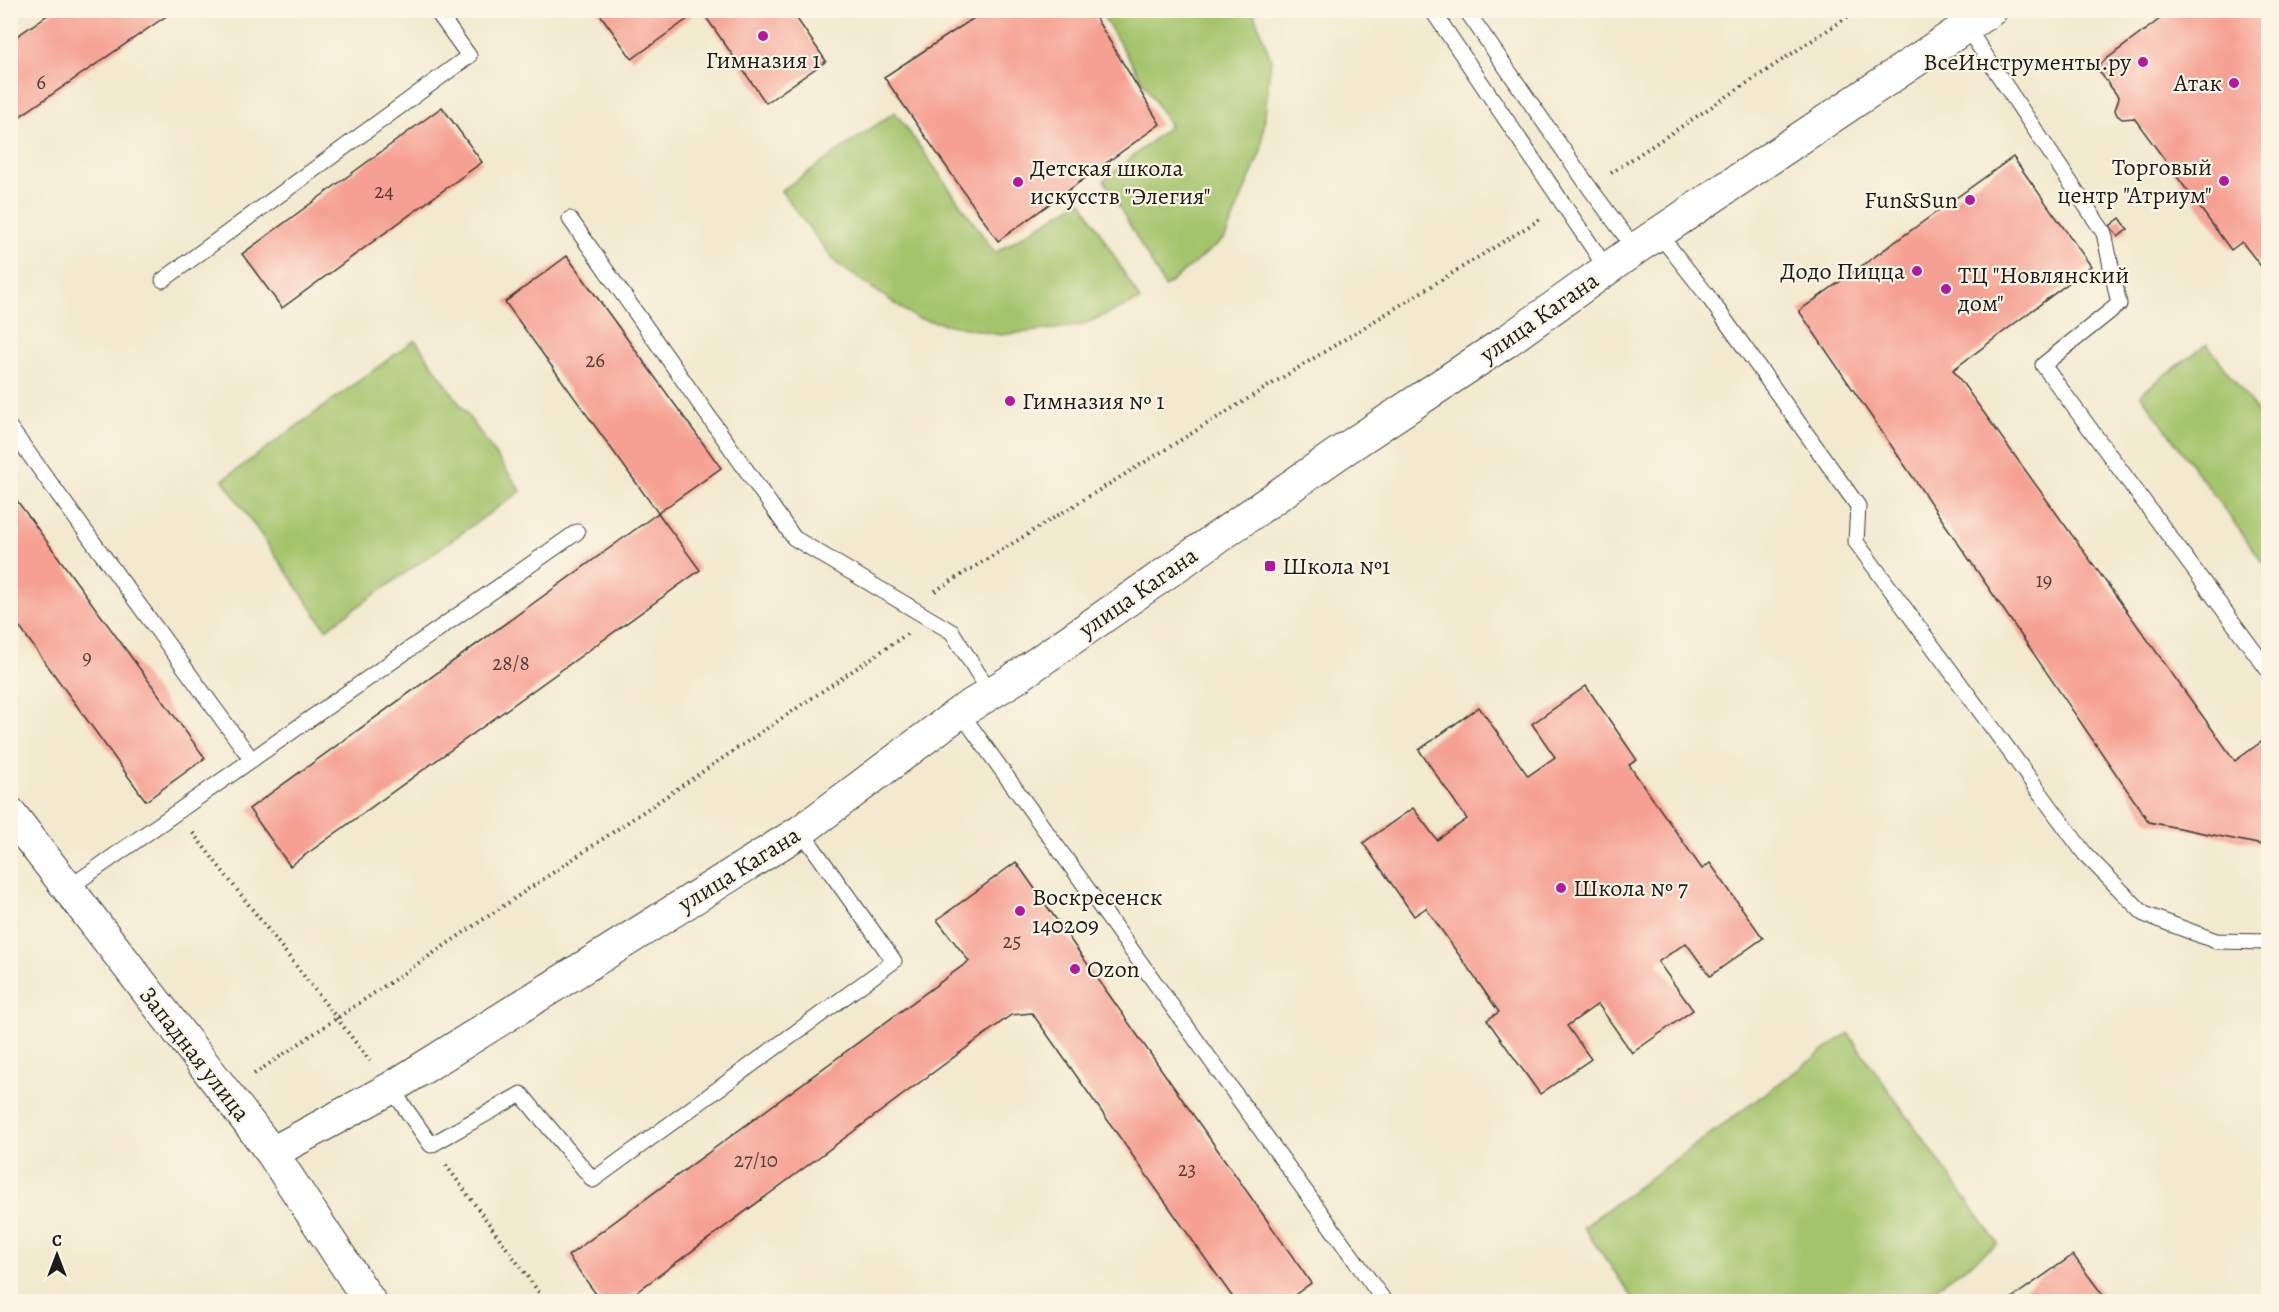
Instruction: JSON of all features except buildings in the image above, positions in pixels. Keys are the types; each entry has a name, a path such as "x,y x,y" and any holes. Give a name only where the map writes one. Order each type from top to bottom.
{"street":[{"name":"улица Кагана","path":"272,1153 391,1088 801,831 960,712 991,694 1507,341 1607,269 1979,19"},
{"name":"Западная улица","path":"10,813 272,1153 370,1302"}],"lane":[{"path":"163,280 469,56 436,10"},
{"path":"1432,10 1607,269"},
{"path":"1466,10 1589,187 1713,304 1857,506 1856,542 2085,854 2144,914 2216,941 2268,942"},
{"path":"1979,19 2104,233 2119,304 2043,365 2268,670"},
{"path":"570,219 794,538 952,632 991,694"},
{"path":"10,428 252,760"},
{"path":"67,889 577,532"},
{"path":"960,712 1385,1302"},
{"path":"391,1088 431,1145 521,1094 592,1180 894,961 801,831"}],"path":[{"path":"1589,187 1858,10"},
{"path":"253,1075 929,619 927,596 1563,205"},
{"path":"177,812 391,1088"},
{"path":"431,1145 546,1302"}],"green space":[{"path":"1100,11 1253,11 1271,59 1261,151 1225,238 1165,287 1104,180 1170,126"},
{"path":"895,112 995,253 1081,200 1140,300 1079,326 1000,335 916,318 836,263 781,191"},
{"path":"415,340 521,491 326,629 223,480"},
{"path":"2207,344 2268,426 2268,569 2140,394"},
{"path":"1848,1033 1998,1244 1917,1301 1635,1301 1583,1227"}],"place":[{"name":"Гимназия 1","path":"763,36"},
{"name":"ВсеИнструменты.ру","path":"2143,62"},
{"name":"Атак","path":"2234,83"},
{"name":"Торговый центр \"Атриум\"","path":"2224,181"},
{"name":"Детская школа искусств \"Элегия\"","path":"1018,182"},
{"name":"Fun&Sun","path":"1970,200"},
{"name":"Додо Пицца","path":"1917,271"},
{"name":"ТЦ \"Новлянский дом\"","path":"1946,289"},
{"name":"Гимназия № 1","path":"1010,401"},
{"name":"Школа №1","path":"1270,566"},
{"name":"Школа № 7","path":"1561,888"},
{"name":"Воскресенск 140209","path":"1020,911"},
{"name":"Ozon","path":"1075,969"}]}
